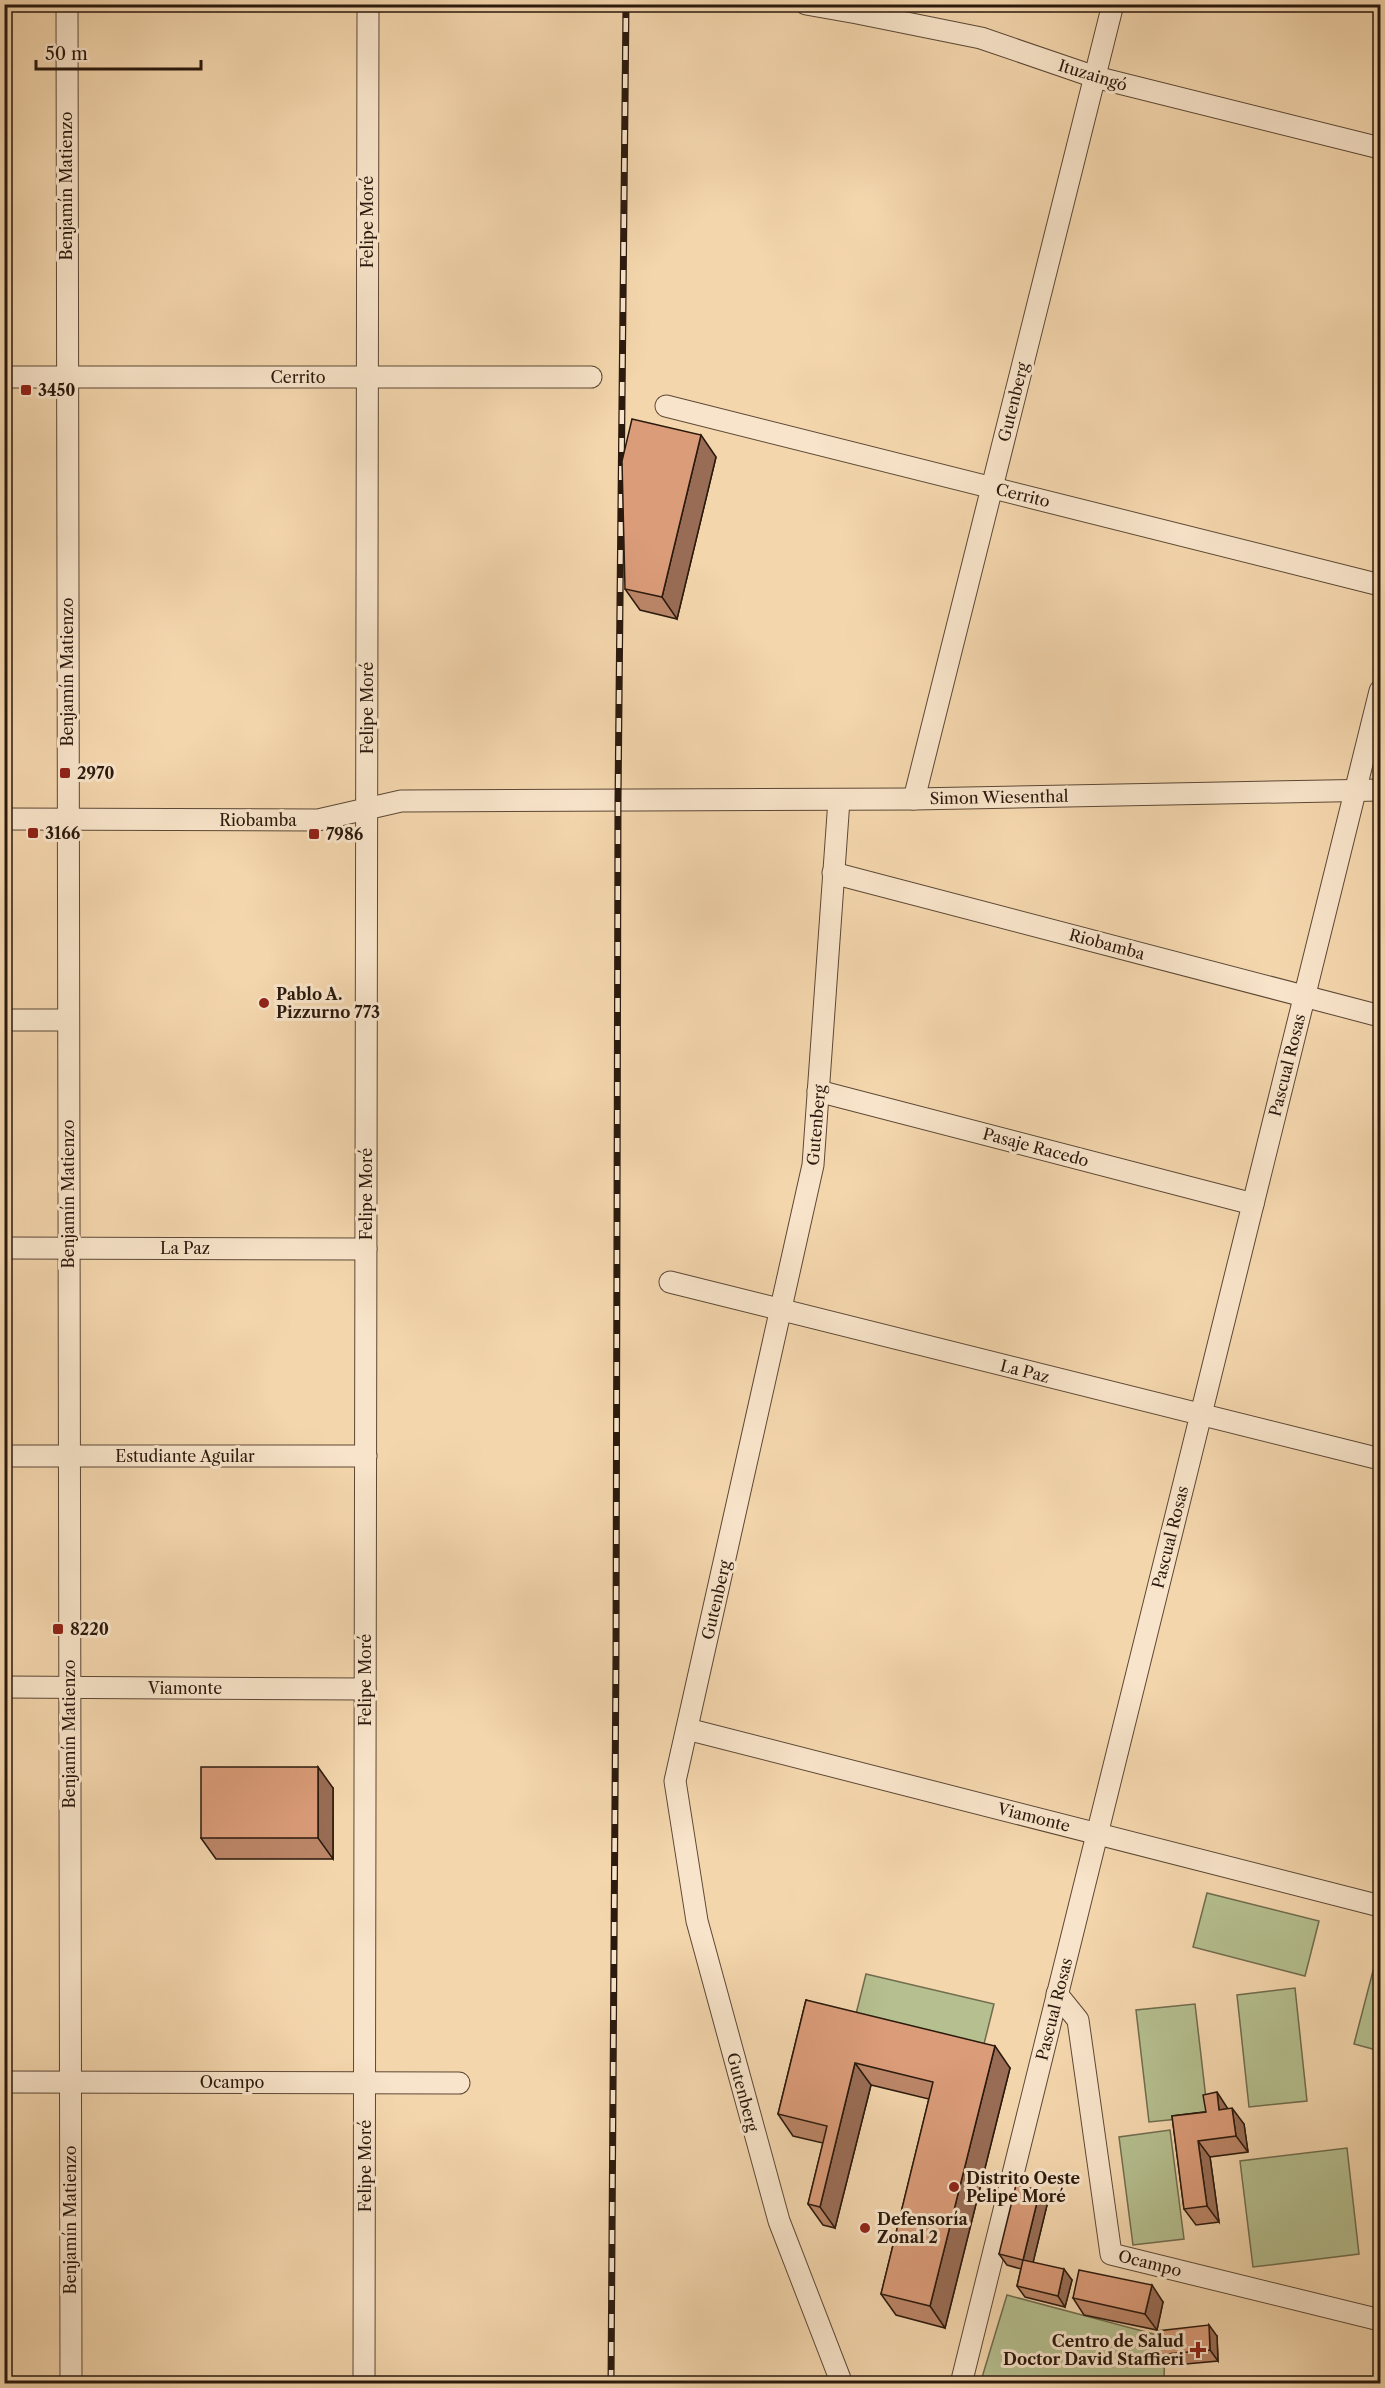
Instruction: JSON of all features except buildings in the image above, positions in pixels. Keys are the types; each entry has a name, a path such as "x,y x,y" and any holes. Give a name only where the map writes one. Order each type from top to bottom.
{"street":[{"name":"Benjamín Matienzo","path":"66,4 71,2384"},
{"name":"Felipe Moré","path":"364,2384 368,4"},
{"name":"Ituzaingó","path":"806,4 857,12 981,38 1095,77 1380,148"},
{"name":"Gutenberg","path":"914,799 1113,4"},
{"name":"Cerrito","path":"4,377 591,377"},
{"name":"Cerrito","path":"666,405 1380,585"},
{"name":"Pascual Rosas","path":"961,2384 1380,690"},
{"name":"Simon Wiesenthal","path":"618,801 914,799 1380,790"},
{"name":"Gutenberg","path":"838,800 813,1165 675,1781 697,1921 779,2220 842,2384"},
{"name":"Riobamba","path":"4,819 318,820 366,807 401,801 618,801"},
{"name":"Riobamba","path":"833,873 1380,1016"},
{"path":"4,1020 68,1020"},
{"name":"Pasaje Racedo","path":"818,1091 1253,1204"},
{"name":"La Paz","path":"4,1248 366,1249"},
{"name":"La Paz","path":"670,1282 1380,1459"},
{"name":"Estudiante Aguilar","path":"4,1456 366,1456"},
{"name":"Viamonte","path":"4,1687 365,1689"},
{"name":"Viamonte","path":"687,1729 1380,1906"},
{"name":"Ocampo","path":"1057,1994 1078,2020 1110,2254 1380,2320"},
{"name":"Ocampo","path":"4,2082 459,2083"}],"green space":[{"path":"1207,1893 1319,1921 1305,1976 1193,1947"},
{"path":"1380,1944 1380,2051 1354,2044"},
{"path":"866,1974 994,2004 982,2052 854,2022"},
{"path":"1295,1988 1307,2101 1249,2107 1237,1995"},
{"path":"1195,2004 1208,2116 1149,2122 1136,2010"},
{"path":"1170,2130 1184,2239 1133,2245 1119,2137"},
{"path":"1347,2148 1359,2254 1253,2267 1240,2161"},
{"path":"1007,2295 1165,2337 1164,2381 1142,2384 980,2384"}],"railway":[{"path":"611,2384 618,801 626,4"}],"place":[{"name":"3450","path":"26,390"},
{"name":"2970","path":"65,773"},
{"name":"3166","path":"33,833"},
{"name":"7986","path":"314,834"},
{"name":"Pablo A. Pizzurno 773","path":"264,1003"},
{"name":"8220","path":"58,1629"},
{"name":"Distrito Oeste Pelipe Moré","path":"954,2187"},
{"name":"Defensoría Zonal 2","path":"865,2228"},
{"name":"Centro de Salud Doctor David Staffieri","path":"1198,2350"}]}
